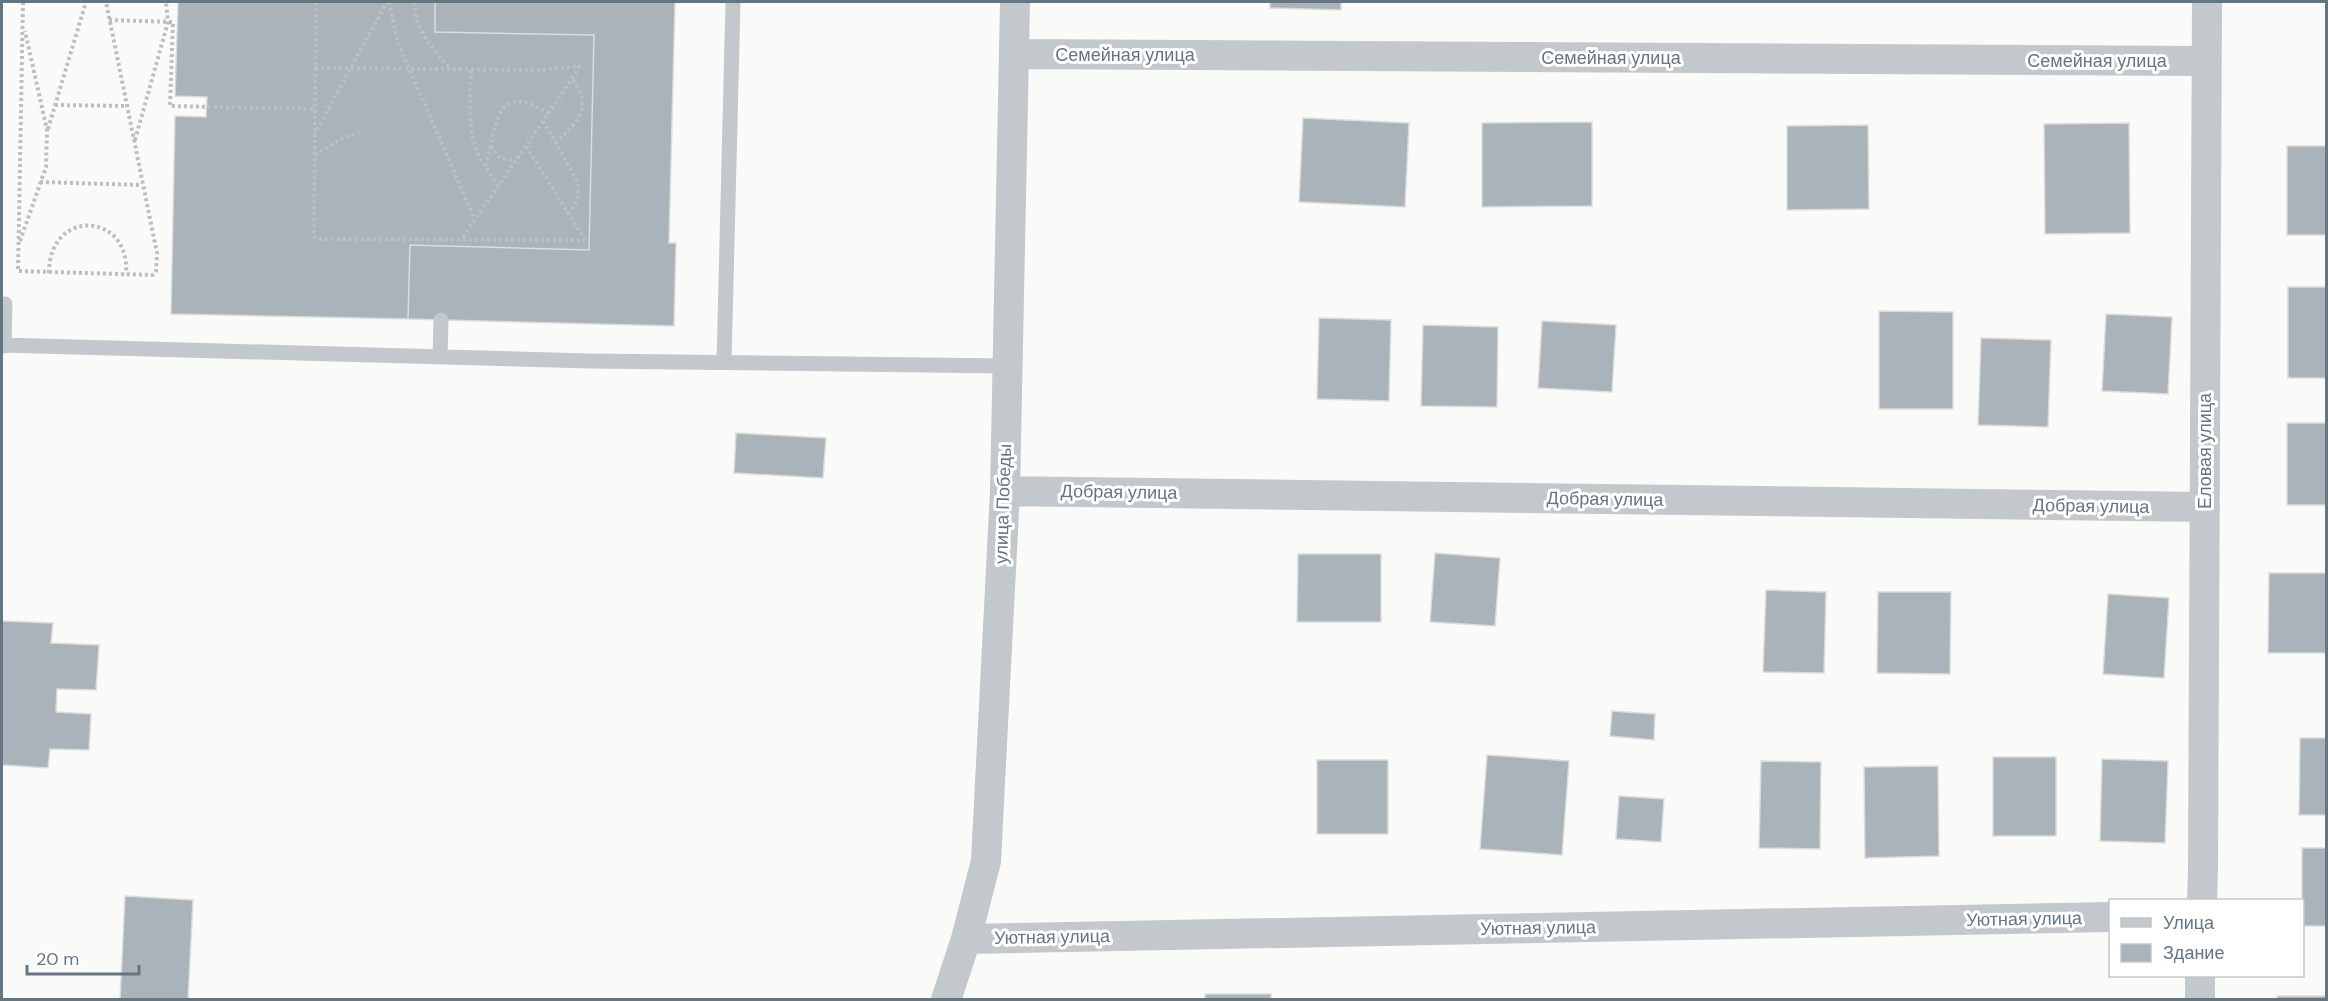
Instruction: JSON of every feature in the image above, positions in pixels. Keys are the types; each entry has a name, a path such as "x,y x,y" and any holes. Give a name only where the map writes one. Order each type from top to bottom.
{"street":[{"name":"улица Победы","path":"946,999 966,939 986,861 1005,491 1015,2"},
{"name":"Еловая улица","path":"2202,899 2207,2"},
{"name":"Семейная улица","path":"1015,54 2206,62"},
{"name":"Добрая улица","path":"1005,491 2205,507"},
{"name":"Уютная улица","path":"966,939 2109,917"},
{"path":"2200,977 2200,999"}],"lane":[{"path":"724,362 733,2"},
{"path":"5,304 3,346 440,357 1008,366"},
{"path":"440,357 441,320"}],"path":[{"path":"25,2 23,9 18,271 153,275 156,271 157,253 106,2"},
{"path":"47,130 86,2"},
{"path":"134,142 168,22 166,2"},
{"path":"316,2 313,233 317,238 584,240 526,146"},
{"path":"314,136 388,2"},
{"path":"388,2 398,43 475,220"},
{"path":"415,2 419,28 430,47 451,69"},
{"path":"109,20 172,22 171,106 314,109"},
{"path":"18,245 46,167 47,130 23,23"},
{"path":"315,68 540,70 578,65 579,68 572,79 461,240"},
{"path":"471,70 469,112 472,131 479,155 499,186"},
{"path":"555,143 580,116 583,105 582,94 572,79"},
{"path":"486,166 501,112 507,103 516,100 526,101 548,114"},
{"path":"55,105 127,106"},
{"path":"543,121 577,180 579,188 575,206 568,213"},
{"path":"314,155 344,137 359,133"},
{"path":"491,146 500,158 516,161"},
{"path":"40,182 142,184"},
{"path":"49,273 49,258 54,244 64,233 77,227 92,226 105,230 120,243 127,261 126,274"}],"building":[{"path":"178,2 435,2 435,32 594,35 589,250 410,245 408,319 171,314 175,116 206,117 207,97 175,96"},
{"path":"435,2 675,2 669,243 676,243 674,326 408,319 410,245 589,250 594,35 435,32"},
{"path":"1270,2 1341,2 1341,10 1270,8"},
{"path":"1303,118 1409,123 1405,207 1299,202"},
{"path":"1592,122 1592,206 1482,207 1482,123"},
{"path":"2129,123 2130,233 2045,234 2044,124"},
{"path":"1868,125 1869,209 1787,210 1787,126"},
{"path":"2287,146 2326,146 2326,235 2287,235"},
{"path":"2288,287 2326,287 2326,378 2288,378"},
{"path":"1879,311 1953,312 1953,409 1879,409"},
{"path":"2106,314 2172,317 2168,394 2102,391"},
{"path":"1319,318 1391,320 1389,401 1317,399"},
{"path":"1542,321 1616,325 1612,392 1538,388"},
{"path":"1423,325 1498,327 1497,407 1421,406"},
{"path":"1981,338 2051,340 2048,427 1978,425"},
{"path":"2287,423 2326,423 2326,505 2287,505"},
{"path":"736,433 826,438 823,478 734,473"},
{"path":"1435,553 1500,558 1495,626 1430,622"},
{"path":"1298,554 1381,554 1381,622 1297,622"},
{"path":"2269,573 2326,573 2326,653 2268,653"},
{"path":"1766,590 1826,592 1824,673 1763,672"},
{"path":"1878,592 1951,592 1950,674 1877,673"},
{"path":"2108,594 2169,598 2164,678 2103,674"},
{"path":"2,621 53,623 51,643 99,645 96,690 57,689 56,712 91,714 89,750 50,749 48,768 2,765"},
{"path":"1612,711 1655,714 1654,740 1610,736"},
{"path":"2300,738 2326,738 2326,815 2299,815"},
{"path":"1487,755 1569,761 1562,855 1480,849"},
{"path":"1993,757 2056,757 2056,836 1993,836"},
{"path":"2102,759 2168,761 2165,843 2100,841"},
{"path":"1317,760 1388,760 1388,834 1317,834"},
{"path":"1761,761 1821,762 1820,849 1759,848"},
{"path":"1938,766 1939,856 1865,858 1864,767"},
{"path":"1619,796 1664,799 1661,842 1616,839"},
{"path":"2302,848 2326,848 2326,926 2304,926 2304,899 2302,899"},
{"path":"125,896 193,900 188,1000 120,1000"},
{"path":"1205,994 1271,994 1271,1000 1205,1000"},
{"path":"2277,996 2326,996 2326,1000 2277,1000"}]}
